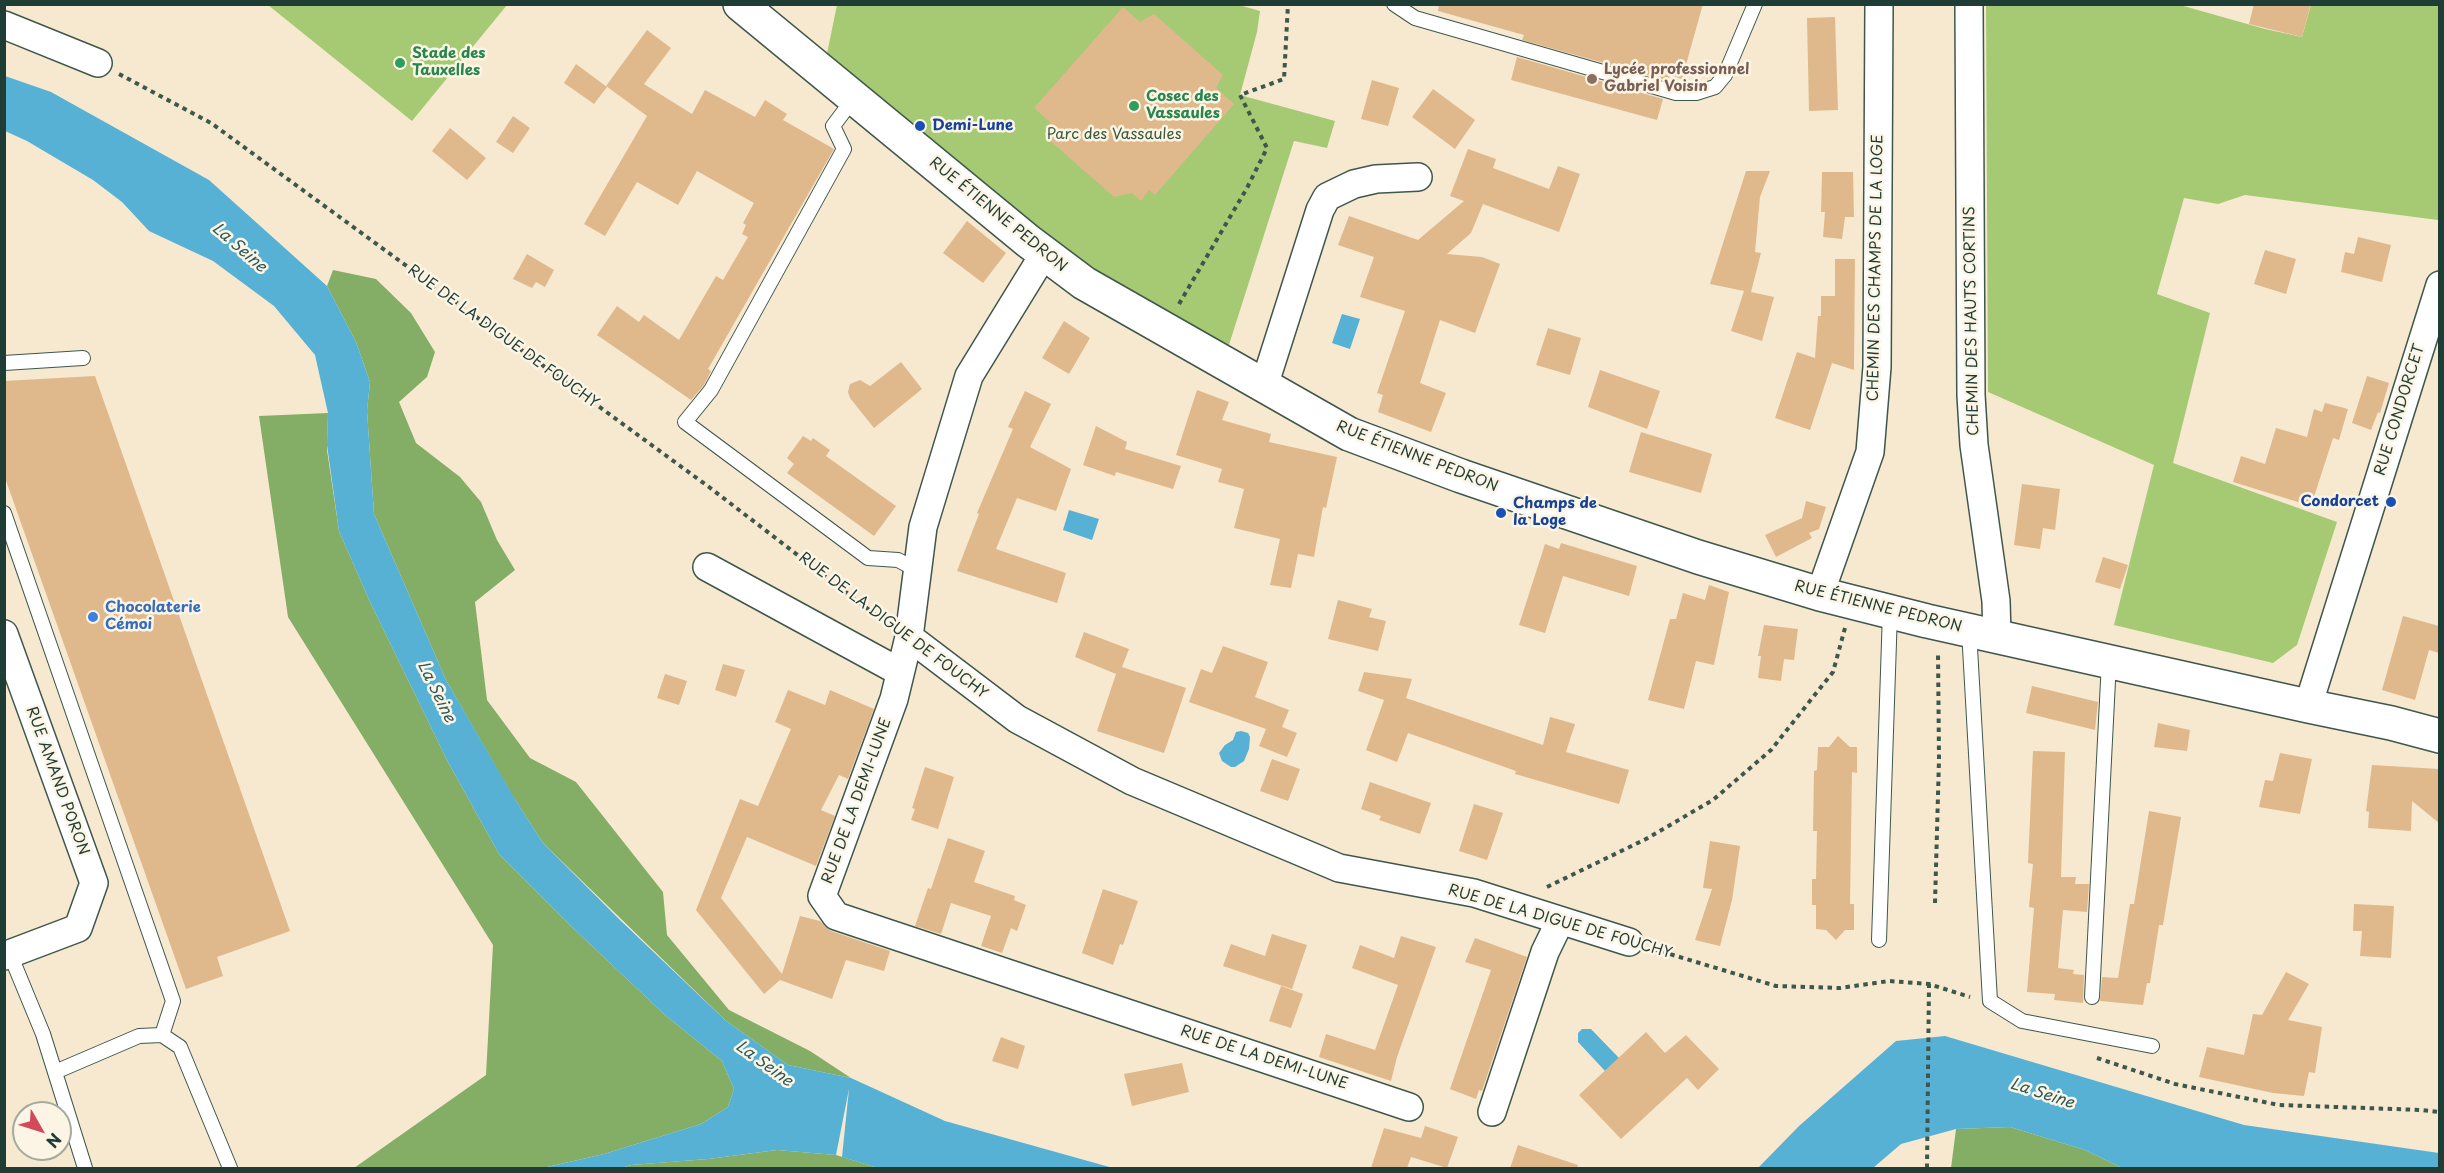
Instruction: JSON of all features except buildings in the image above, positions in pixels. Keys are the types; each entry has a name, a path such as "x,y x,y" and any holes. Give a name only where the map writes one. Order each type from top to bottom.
{"street":[{"name":"RUE ÉTIENNE PEDRON","path":"740,4 1044,254 1084,283 1349,434 1450,472 1698,557 1820,594 1936,623 2391,723 2439,736"},
{"name":"CHEMIN DES CHAMPS DE LA LOGE","path":"1820,594 1870,452 1877,367 1879,4"},
{"name":"CHEMIN DES HAUTS CORTINS","path":"1969,4 1971,395 1974,445 1996,600 1983,633"},
{"path":"4,25 98,63"},
{"path":"1264,386 1320,210 1327,197 1353,184 1376,179 1419,177"},
{"name":"RUE DE LA DEMI-LUNE","path":"1044,254 969,376 923,527 909,637 894,699 822,896 836,916 1409,1107"},
{"name":"RUE CONDORCET","path":"2308,706 2439,285"},
{"path":"707,567 900,672"},
{"name":"RUE AMAND PORON","path":"4,634 93,883 78,928 7,955"},
{"name":"RUE DE LA DIGUE DE FOUCHY","path":"909,637 1017,719 1132,781 1339,868 1474,893 1629,942"},
{"path":"1492,1112 1545,952 1560,921"}],"lane":[{"path":"1394,4 1415,18 1676,93 1696,93 1714,87 1725,75 1755,4"},
{"path":"854,98 833,126 844,149 711,390 684,422 868,558 898,560 917,570"},
{"path":"4,363 82,358"},
{"path":"4,513 172,1001 162,1035"},
{"path":"1879,940 1890,612"},
{"path":"1983,633 1990,1001 2022,1021 2152,1046"},
{"path":"2092,997 2109,661"},
{"path":"7,955 43,1034 85,1168"},
{"path":"55,1072 139,1036 162,1035 180,1047 230,1168"}],"path":[{"path":"1167,329 1186,290 1232,214 1267,148 1240,95 1284,79 1288,4"},
{"name":"RUE DE LA DIGUE DE FOUCHY","path":"98,63 211,123 700,480 880,619 909,637"},
{"path":"1507,904 1646,840 1713,800 1771,750 1833,672 1852,602"},
{"path":"1935,903 1940,759 1939,663 1936,623"},
{"name":"RUE DE LA DIGUE DE FOUCHY","path":"1629,942 1776,986 1840,988 1889,981"},
{"path":"1927,1168 1929,984"}],"green space":[{"name":"Stade des Tauxelles","path":"268,5 507,5 412,121"},
{"name":"Parc des Vassaules","path":"837,5 1239,5 1260,11 1257,32 1240,95 1335,121 1327,148 1294,141 1227,351 1020,231 824,68"},
{"path":"1986,5 2180,5 2302,37 2311,5 2439,5 2440,214 2438,220 2245,195 2218,204 2184,198 2157,294 2210,313 2173,463 2337,522 2297,645 2273,663 2114,625 2154,465 1988,392"},
{"path":"333,270 376,279 411,313 435,352 427,377 399,402 416,443 460,477 481,502 497,540 515,570 475,602 487,700 530,758 576,782 663,892 667,935 729,1010 810,1051 851,1078 788,1065 725,1020 543,843 512,795 446,680 374,514 367,411 370,382 356,342 327,286"},
{"path":"328,413 327,450 339,531 370,602 448,762 499,854 665,1015 722,1061 734,1089 728,1107 701,1124 604,1154 543,1168 354,1168 486,1075 493,945 288,617 259,416"},
{"path":"2010,1127 2085,1150 2122,1168 1951,1168 1956,1129"},
{"path":"777,1150 836,1155 878,1168 621,1168 631,1165 708,1159"}],"water":[{"name":"La Seine","path":"5,76 51,92 209,180 327,286 356,342 370,382 367,411 374,514 446,680 543,843 620,920 725,1020 788,1065 851,1078 945,1121 1113,1168 878,1168 842,1157 849,1089 836,1155 777,1150 708,1159 631,1165 621,1168 543,1168 604,1154 701,1124 728,1107 734,1089 722,1061 665,1015 499,854 448,762 370,602 339,531 327,445 328,413 315,355 274,306 213,261 149,231 122,202 93,180 27,141 5,131"},
{"path":"1342,314 1360,319 1350,349 1332,343"},
{"path":"1069,510 1099,519 1092,540 1063,530"},
{"path":"1236,732 1248,733 1250,737 1249,749 1244,761 1231,767 1222,761 1219,753 1233,740"},
{"path":"1582,1029 1591,1029 1619,1058 1606,1072 1578,1042 1578,1033"},
{"name":"La Seine","path":"1945,1036 2244,1125 2439,1153 2439,1168 2122,1168 2085,1150 2010,1127 1956,1129 1901,1144 1873,1168 1758,1168 1799,1126 1896,1041"}],"place":[{"name":"Stade des Tauxelles","path":"400,63"},
{"name":"Lycée professionnel Gabriel Voisin","path":"1592,79"},
{"name":"Cosec des Vassaules","path":"1134,106"},
{"name":"Demi-Lune","path":"920,126"},
{"name":"Condorcet","path":"2391,502"},
{"name":"Champs de la Loge","path":"1501,513"},
{"name":"Chocolaterie Cémoi","path":"93,617"}]}
